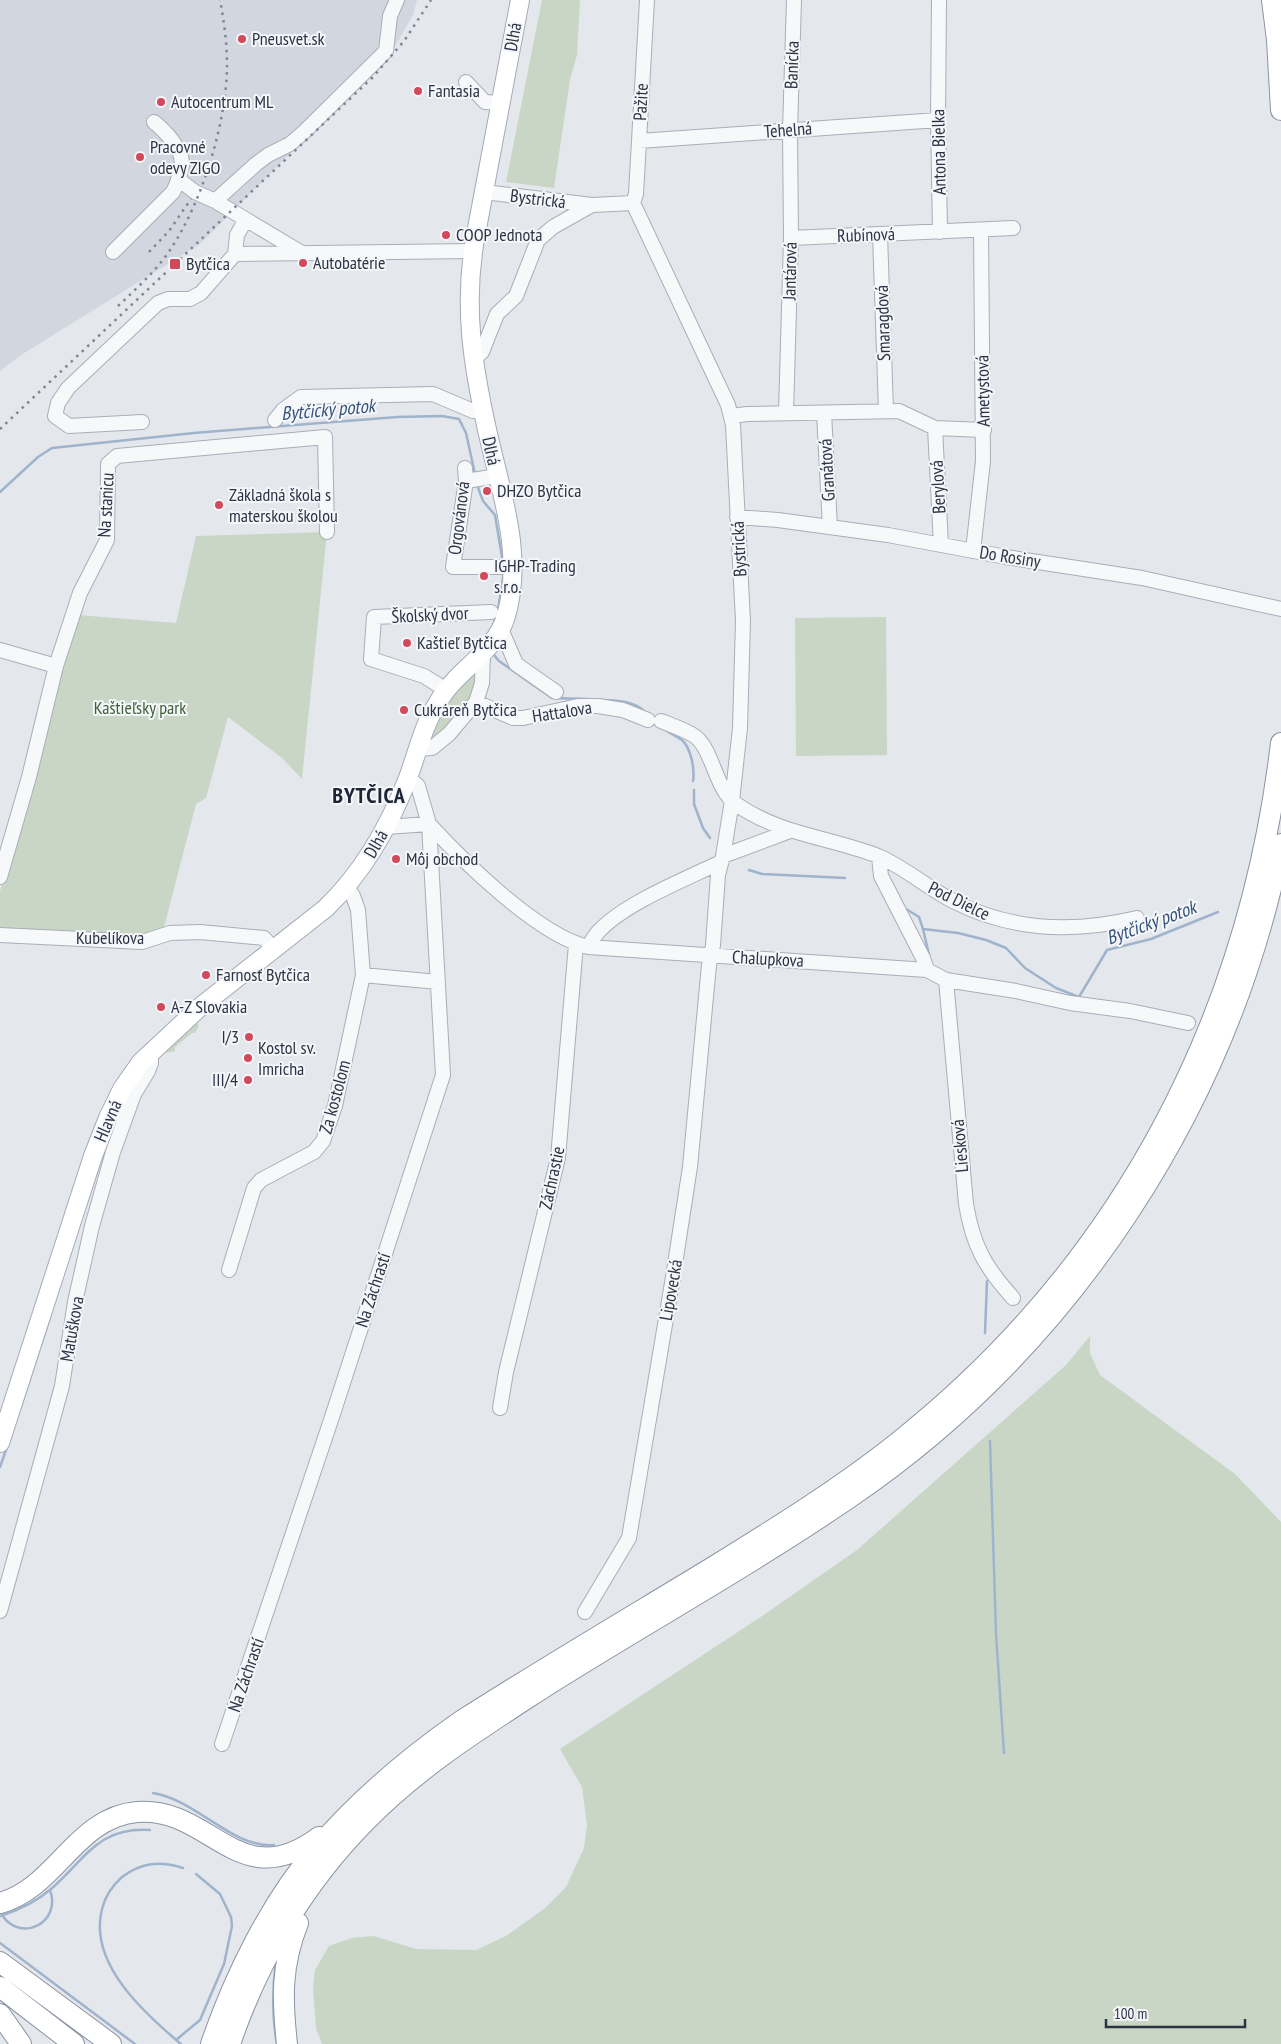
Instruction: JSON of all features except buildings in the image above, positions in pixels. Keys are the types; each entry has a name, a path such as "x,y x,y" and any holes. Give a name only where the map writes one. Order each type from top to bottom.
{"highway":[{"path":"1272,0 1277,40 1281,110"},
{"path":"211,2044 238,1975 276,1906 318,1846 387,1777 461,1721 773,1530 868,1466 952,1397 989,1361 1039,1306 1090,1242 1134,1178 1180,1093 1204,1041 1236,957 1254,896 1270,823 1281,743"},
{"path":"230,2044 238,2021 271,1950 290,1917 342,1848 366,1820 418,1773 473,1733 848,1499 935,1432 994,1378 1023,1347 1078,1283 1125,1219 1166,1153 1218,1046 1252,954 1269,897 1281,844"},
{"path":"0,1903 16,1897 35,1885 96,1827 125,1814 147,1812 171,1816 236,1851 261,1858 279,1857 298,1850 344,1820"},
{"path":"287,2044 283,2011 288,1947 311,1888"},
{"path":"0,1962 111,2044"},
{"path":"0,1988 74,2044"},
{"path":"0,2014 21,2044"}],"main road":[{"name":"Dlhá","path":"346,887 373,851 386,827 408,777 435,706 446,690 483,653 502,628 509,604 506,516 482,410 473,360 469,302 473,251 520,0"},
{"name":"Hlavná","path":"0,1443 105,1125 128,1079 151,1050 200,1007 326,908 346,887"}],"street":[{"path":"215,202 256,164 268,155 290,144 304,132 386,51 390,16 397,0"},
{"name":"Pažite","path":"633,203 636,194 647,0"},
{"name":"Banícka","path":"790,130 794,0"},
{"name":"Antona Bielka","path":"939,0 938,120 940,232"},
{"path":"466,82 485,102 501,103"},
{"name":"Tehelná","path":"639,141 938,120"},
{"path":"113,252 174,192 182,163 171,137 154,122"},
{"name":"Jantárová","path":"786,413 791,238 790,130"},
{"path":"178,179 195,192 303,254"},
{"name":"Bystrická","path":"484,192 592,205 633,203 732,416 743,621 742,684 740,728 732,801 722,859 711,956"},
{"name":"Bystrická","path":"473,360 482,352 496,314 516,296 538,240 553,227 592,205"},
{"path":"142,422 69,426 55,416 58,403 68,388 158,303 168,299 190,299 201,293 236,254 237,235 245,221"},
{"path":"940,232 1013,228"},
{"name":"Ametystová","path":"973,551 984,461 981,230"},
{"name":"Rubínová","path":"791,238 940,232"},
{"name":"Smaragdová","path":"880,234 886,411"},
{"path":"236,254 473,251"},
{"path":"275,420 283,410 302,397 434,394 474,411 482,410"},
{"path":"732,416 747,414 899,411 935,428 984,430"},
{"name":"Granátová","path":"824,413 830,527"},
{"name":"Berylová","path":"935,428 941,545"},
{"name":"Na stanicu","path":"0,877 29,777 56,666 80,593 107,540 108,464 117,456 325,437 327,532"},
{"name":"Orgovánová","path":"497,476 471,477 453,567 507,568"},
{"name":"Do Rosiny","path":"737,517 888,535 973,551 1142,578 1281,609"},
{"name":"Školský dvor","path":"446,690 424,676 371,659 374,617 491,612"},
{"name":"Hattalova","path":"502,628 516,664 556,692"},
{"path":"0,650 56,666"},
{"path":"418,750 432,748 449,734 476,702 482,683 483,653"},
{"name":"Hattalova","path":"476,702 513,718 523,718 578,706 598,706 623,710 693,735 702,744 720,785 732,801"},
{"name":"Na Záchrastí","path":"222,1744 330,1422 443,1075 428,824 418,786 408,777"},
{"name":"Pod Dielce","path":"732,801 744,810 790,830 879,857 953,901 999,920 1025,926 1059,927 1112,924 1137,918"},
{"path":"386,827 428,824"},
{"name":"Chalupkova","path":"428,824 446,843 530,916 549,930 582,946 927,970 946,980 1016,991 1070,1003 1130,1011 1188,1023"},
{"path":"582,946 619,915 657,893 722,859 790,830"},
{"path":"879,857 881,876 924,958 927,970"},
{"name":"Za kostolom","path":"229,1270 254,1188 261,1180 314,1152 323,1141 335,1106 363,975 358,910 353,896 346,887"},
{"name":"Kubelíkova","path":"0,935 142,942 170,934 200,932 264,938 273,948"},
{"name":"Záchrastie","path":"500,1408 506,1372 558,1158 582,946"},
{"name":"Lipovecká","path":"585,1612 628,1538 686,1194 711,956"},
{"path":"363,975 438,982"},
{"name":"Liesková","path":"946,980 969,1221 976,1247 985,1262 1013,1298"},
{"name":"Matuškova","path":"0,1611 62,1386 75,1302 92,1226 113,1152 134,1094 151,1063 151,1050"}],"shaded area":[{"path":"0,0 417,0 413,15 393,50 200,244 21,355 0,371"}],"green space":[{"path":"542,0 580,0 577,55 570,80 554,188 506,182"},
{"name":"Kaštieľsky park","path":"327,532 302,779 282,758 228,717 206,798 196,804 163,931 147,937 0,932 0,891 33,778 60,667 78,615 176,623 196,536"},
{"path":"886,617 887,755 796,756 795,618"},
{"path":"481,666 480,682 458,720 429,742 439,719 450,701"},
{"path":"195,1023 199,1026 195,1033 192,1033 175,1047 175,1051 166,1053 165,1050"},
{"path":"1090,1336 1090,1353 1100,1375 1235,1474 1281,1522 1281,2044 322,2044 316,2028 313,1989 315,1970 329,1946 352,1938 374,1936 416,1949 476,1950 506,1936 544,1909 566,1887 584,1848 587,1825 582,1787 560,1749 765,1614 857,1550 1066,1365"}],"waterway":[{"name":"Bytčický potok","path":"0,492 38,457 52,448 194,433 397,417 442,416 459,419 466,433 475,474"},
{"name":"Bytčický potok","path":"477,485 483,501 495,515 503,563"},
{"name":"Bytčický potok","path":"493,626 498,610 504,571"},
{"name":"Bytčický potok","path":"494,655 499,661 552,698 588,699"},
{"name":"Bytčický potok","path":"601,700 631,704 646,713"},
{"name":"Bytčický potok","path":"661,727 682,740 688,748 692,759 693,781"},
{"name":"Bytčický potok","path":"694,790 694,804 703,828 710,838"},
{"name":"Bytčický potok","path":"749,870 762,874 845,878"},
{"name":"Bytčický potok","path":"906,909 919,917 923,929 958,933 986,940 1006,948 1025,968 1056,988 1079,997 1107,950 1151,939 1218,912"},
{"path":"923,929 930,959"},
{"path":"985,1333 987,1281"},
{"path":"21,1406 50,1317"},
{"path":"990,1441 996,1634 1004,1753"},
{"path":"0,1467 7,1447"},
{"path":"153,1793 185,1805 243,1839 258,1844 274,1845"},
{"path":"0,1916 27,1905 45,1894 84,1856 105,1839 132,1830 150,1830"},
{"path":"181,2044 151,2017 122,1985 103,1949 100,1929 105,1900 122,1877 137,1868 151,1864 167,1864 183,1868"},
{"path":"176,2040 200,2020 224,1964 232,1926 231,1917 220,1894 196,1874"},
{"path":"2,1915 10,1924 19,1928 29,1928 38,1925 45,1920 50,1911 52,1901 50,1890"},
{"path":"0,1943 135,2044"},
{"path":"276,1962 273,2003 277,2044"}],"railway":[{"path":"118,306 165,258 182,231 202,186 217,136 226,87 226,49 220,0"},
{"path":"0,429 373,77 404,41 431,0"},
{"path":"149,252 169,231 191,199"}],"place":[{"name":"Pneusvet.sk","path":"242,39"},
{"name":"Fantasia","path":"418,91"},
{"name":"Autocentrum ML","path":"161,102"},
{"name":"Pracovné odevy ZIGO","path":"140,157"},
{"name":"COOP Jednota","path":"446,235"},
{"name":"Autobatérie","path":"303,263"},
{"name":"Bytčica","path":"175,264"},
{"name":"DHZO Bytčica","path":"487,491"},
{"name":"Základná škola s materskou školou","path":"219,505"},
{"name":"IGHP-Trading s.r.o.","path":"484,576"},
{"name":"Kaštieľ Bytčica","path":"407,643"},
{"name":"Cukráreň Bytčica","path":"404,710"},
{"name":"Môj obchod","path":"396,859"},
{"name":"Farnosť Bytčica","path":"206,975"},
{"name":"A-Z Slovakia","path":"161,1007"},
{"name":"I/3","path":"249,1037"},
{"name":"Kostol sv. Imricha","path":"248,1058"},
{"name":"III/4","path":"248,1080"}],"district":[{"name":"BYTČICA","path":"369,795"}]}
